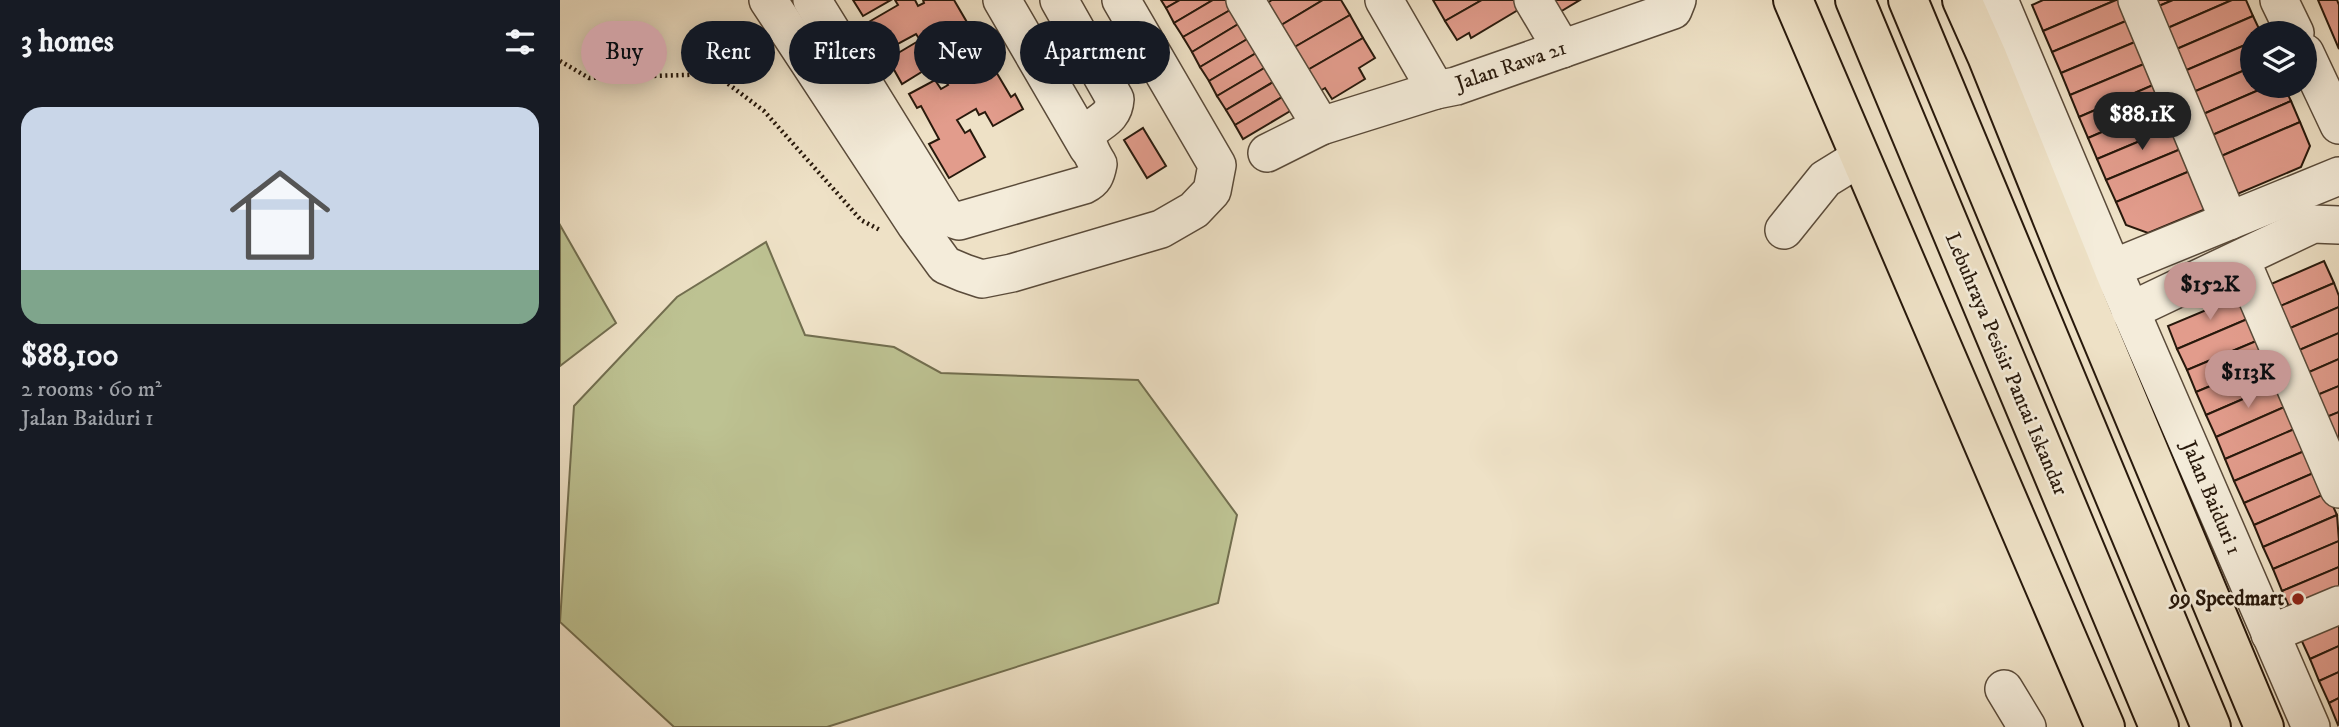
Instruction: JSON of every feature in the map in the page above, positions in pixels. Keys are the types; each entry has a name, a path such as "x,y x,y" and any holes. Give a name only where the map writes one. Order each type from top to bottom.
{"main road":[{"path":"1793,0 2105,727"},
{"name":"Lebuhraya Pesisir Pantai Iskandar","path":"1855,0 2159,727"},
{"path":"1908,0 2211,727"},
{"path":"1962,0 2095,275 2264,727"}],"street":[{"path":"768,0 945,265 982,279 1012,273 1161,229 1194,210 1213,191 1217,165 1121,0"},
{"path":"812,0 943,212 953,220 966,220 1084,185 1092,181 1097,174 1098,164 1002,0"},
{"path":"1059,0 1115,100 1111,114 1090,130 1087,136 1088,148"},
{"path":"1245,0 1321,127"},
{"name":"Jalan Rawa 21","path":"1384,0 1436,90 1456,86 1673,10 1676,0"},
{"path":"1533,0 1562,49"},
{"path":"2137,0 2229,220"},
{"path":"2279,0 2289,21"},
{"name":"Jalan Baiduri 1","path":"2008,3 2095,275 2130,311 2311,727"},
{"path":"2317,78 2339,125"},
{"path":"1267,153 1321,127 1436,90"},
{"path":"1784,230 1825,179 1859,158"},
{"path":"2095,275 2339,176"},
{"path":"2130,311 2313,224 2339,225"},
{"path":"2241,260 2339,489"},
{"path":"2270,634 2339,605"},
{"path":"2004,690 2027,727"}],"path":[{"path":"560,61 589,78 715,74 764,111 861,220 885,233"}],"green space":[{"path":"560,225 616,323 560,366"},
{"path":"766,242 805,335 894,347 941,373 1138,380 1237,515 1218,603 827,727 674,727 560,622 574,406 677,297"}],"building":[{"path":"853,0 891,0 863,16"},
{"path":"895,0 915,0 918,6 924,3 923,0 954,0 966,21 914,21 914,35 900,43 900,21 870,21 898,5"},
{"path":"1161,0 1180,0 1166,8"},
{"path":"1180,0 1213,0 1174,23 1166,8"},
{"path":"1213,0 1226,0 1232,9 1183,37 1174,23"},
{"path":"1272,0 1323,0 1273,30 1260,7"},
{"path":"1323,0 1341,0 1350,15 1286,52 1273,30"},
{"path":"1433,0 1482,0 1445,21"},
{"path":"1482,0 1518,0 1523,7 1471,38 1469,33 1457,40 1445,21"},
{"path":"1546,0 1580,0 1555,15"},
{"path":"2043,0 2116,0 2043,31 2032,5"},
{"path":"2116,0 2126,0 2133,18 2052,52 2043,31"},
{"path":"2150,0 2173,0 2154,8"},
{"path":"2173,0 2232,0 2163,30 2154,8"},
{"path":"2232,0 2246,0 2253,16 2172,51 2163,30"},
{"path":"2318,0 2337,0 2339,49"},
{"path":"1232,9 1240,23 1192,52 1183,37"},
{"path":"1350,15 1363,38 1299,75 1286,52"},
{"path":"2253,16 2255,21 2241,21"},
{"path":"2133,18 2142,39 2061,73 2052,52"},
{"path":"2240,22 2240,47 2182,72 2172,51"},
{"path":"1240,23 1249,38 1200,67 1192,52"},
{"path":"1249,38 1258,52 1209,81 1200,67"},
{"path":"1363,38 1375,58 1359,68 1365,79 1332,99 1325,88 1312,96 1299,75"},
{"path":"2142,39 2151,61 2070,95 2061,73"},
{"path":"914,44 914,77 902,84 900,80 900,52"},
{"path":"2240,47 2240,72 2191,93 2182,72"},
{"path":"1258,52 1266,67 1217,96 1209,81"},
{"path":"2151,61 2160,82 2079,117 2070,95"},
{"path":"1266,67 1275,81 1226,110 1217,96"},
{"path":"2240,72 2240,98 2201,115 2191,93"},
{"path":"1275,81 1284,96 1235,125 1226,110"},
{"path":"2160,82 2169,103 2088,138 2079,117"},
{"path":"928,84 938,84 941,89 948,85 1003,84 1011,97 1015,94 1023,109 993,126 985,112 979,115 976,109 957,120 965,133 970,130 985,157 949,178 929,144 939,139 921,106 917,108 909,94"},
{"path":"1284,96 1292,110 1243,139 1235,125"},
{"path":"2240,98 2290,98 2291,101 2210,136 2201,115"},
{"path":"2291,101 2300,122 2219,157 2210,136"},
{"path":"2169,103 2178,125 2097,159 2088,138"},
{"path":"2300,122 2310,146 2301,167 2235,195 2219,157"},
{"path":"2178,125 2188,146 2106,180 2097,159"},
{"path":"1143,128 1166,166 1147,178 1124,140"},
{"path":"2188,146 2197,168 2116,202 2106,180"},
{"path":"2197,168 2213,206 2148,233 2126,225 2116,202"},
{"path":"2324,261 2334,283 2271,310 2262,288"},
{"path":"2334,283 2339,296 2339,307 2281,332 2271,310"},
{"path":"2242,295 2252,317 2177,349 2168,326"},
{"path":"2339,307 2339,333 2290,354 2281,332"},
{"path":"2252,317 2261,339 2187,370 2177,349"},
{"path":"2339,333 2339,359 2300,376 2290,354"},
{"path":"2261,339 2270,361 2196,392 2187,370"},
{"path":"2339,359 2339,386 2310,398 2300,376"},
{"path":"2270,361 2280,383 2206,415 2196,392"},
{"path":"2280,383 2289,405 2216,437 2206,415"},
{"path":"2339,386 2339,412 2319,420 2310,398"},
{"path":"2289,405 2299,427 2225,459 2216,437"},
{"path":"2339,412 2339,438 2329,443 2319,420"},
{"path":"2299,427 2309,449 2234,481 2225,459"},
{"path":"2309,449 2318,471 2244,503 2234,481"},
{"path":"2318,471 2327,493 2254,525 2244,503"},
{"path":"2327,493 2337,515 2263,547 2254,525"},
{"path":"2337,515 2339,541 2273,569 2263,547"},
{"path":"2339,541 2339,567 2282,591 2273,569"},
{"path":"2339,567 2339,593 2292,613 2282,591"},
{"path":"2339,620 2339,646 2310,659 2300,637"},
{"path":"2339,646 2339,672 2319,681 2310,659"},
{"path":"2339,672 2339,698 2329,703 2319,681"},
{"path":"2339,698 2339,724 2338,725 2329,703"}],"place":[{"name":"99 Speedmart","path":"2298,599"}]}
